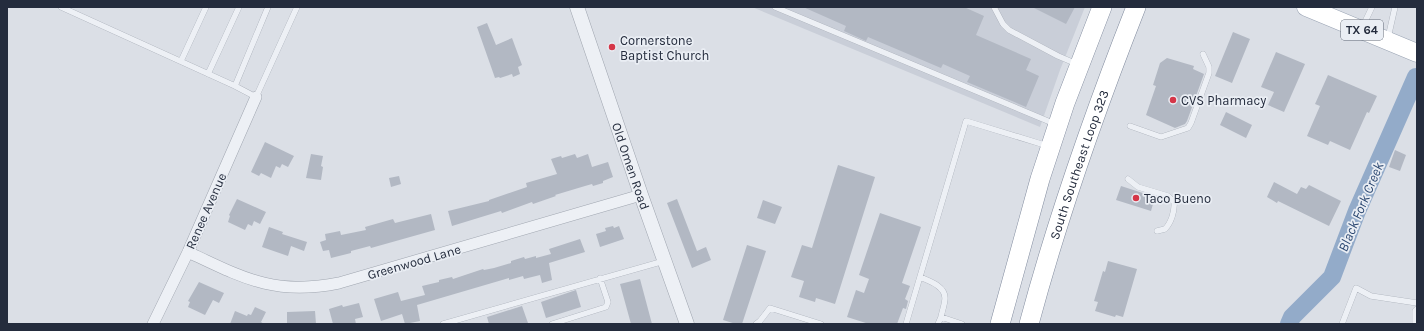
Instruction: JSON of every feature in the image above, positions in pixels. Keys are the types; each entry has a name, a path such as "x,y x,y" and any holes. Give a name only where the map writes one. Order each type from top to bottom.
{"highway":[{"path":"1000,324 1029,215 1057,125 1102,7"},
{"name":"South Southeast Loop 323","path":"1029,324 1071,182 1136,7"},
{"path":"1124,39 1146,7"}],"main road":[{"name":"TX 64","path":"1306,7 1332,14 1361,30 1417,52"}],"street":[{"name":"Old Omen Road","path":"577,7 686,324"},
{"name":"Renee Avenue","path":"153,324 188,252 256,97"},
{"name":"Greenwood Lane","path":"188,252 248,280 272,286 296,288 320,287 339,284 641,195"}],"lane":[{"path":"61,7 181,61 256,97 297,7"},
{"path":"181,61 206,7"},
{"path":"208,74 239,7"},
{"path":"235,86 268,7"},
{"path":"775,7 1057,125"},
{"path":"994,7 1004,26 1009,30 1058,56 1079,65"},
{"path":"1361,30 1372,7"},
{"path":"1387,41 1395,7"},
{"path":"1130,126 1161,138 1188,128 1209,73 1203,54"},
{"path":"906,324 966,121 1050,147"},
{"path":"1128,179 1138,187 1168,196 1174,202 1174,209 1170,222 1165,229 1157,231"},
{"path":"442,324 664,261"},
{"path":"920,276 936,284 943,290 945,298 938,324"},
{"path":"552,324 606,307 608,302 600,278"},
{"path":"1342,324 1356,288 1371,296 1417,303"},
{"path":"756,324 770,308 821,324"},
{"path":"1415,324 1415,311 1417,309"},
{"path":"468,317 470,324"},
{"path":"941,317 962,324"}],"shaded area":[{"path":"752,7 1085,7 1060,70 1040,127"}],"building":[{"path":"803,7 964,7 984,16 976,35 1031,59 1026,70 1039,76 1026,107 967,82 970,76 943,64 941,68 868,37 866,41 844,31 846,26"},
{"path":"1032,7 1075,7 1066,24"},
{"path":"487,23 496,45 512,38 522,65 518,67 520,74 513,77 512,74 495,78 477,27"},
{"path":"1233,32 1250,39 1232,83 1215,76"},
{"path":"1276,52 1305,64 1284,112 1268,105 1274,92 1261,87"},
{"name":"CVS Pharmacy","path":"1167,58 1194,66 1193,69 1204,74 1187,121 1185,124 1175,128 1146,115 1156,86 1153,85 1160,63"},
{"path":"1328,75 1377,96 1369,113 1367,112 1350,150 1330,141 1328,145 1307,136 1320,106 1315,104"},
{"path":"1226,112 1252,125 1246,138 1220,125"},
{"path":"265,142 294,156 288,167 282,164 280,168 276,166 271,178 261,173 259,176 251,172"},
{"path":"1395,150 1406,155 1400,171 1389,167"},
{"path":"311,154 323,156 321,180 306,178"},
{"path":"575,154 577,158 588,154 592,167 608,162 613,177 603,181 603,183 593,186 592,184 555,195 556,196 533,204 532,202 502,213 501,211 452,226 448,211 489,201 527,187 526,183 557,174 551,159 561,156 562,158"},
{"path":"838,165 875,177 835,304 816,298 815,302 799,297 804,281 791,277 802,245 812,248"},
{"path":"399,176 401,184 391,187 389,178"},
{"path":"1274,182 1297,194 1301,187 1306,189 1309,185 1341,201 1329,226 1267,197"},
{"name":"Taco Bueno","path":"1121,186 1155,197 1151,211 1116,200"},
{"path":"237,199 266,212 260,224 254,221 252,226 248,224 245,230 228,222 229,215"},
{"path":"677,199 697,251 706,247 711,260 692,268 667,203"},
{"path":"763,200 782,207 775,224 757,218"},
{"path":"880,213 921,227 902,283 910,286 905,299 908,301 906,309 903,308 897,324 869,324 847,317 856,290 864,293 869,279 859,275"},
{"path":"431,214 435,230 371,248 370,246 331,258 329,250 323,251 320,242 326,240 325,234 340,231 341,235 366,230 365,227 393,219 395,223"},
{"path":"613,226 614,228 619,226 624,239 600,247 596,234 606,231 605,228"},
{"path":"269,227 283,232 282,234 307,242 304,251 291,246 288,256 262,247"},
{"path":"580,239 585,252 549,263 552,280 542,283 540,275 524,279 523,276 509,280 509,278 417,305 420,321 405,324 402,314 381,321 374,299 398,292 401,301 425,295 422,286 452,277 453,279 483,269 494,268 524,257 525,259 536,256 536,258 551,254 549,249"},
{"path":"747,245 766,251 742,324 736,324 723,320"},
{"path":"1108,261 1137,269 1123,317 1116,315 1115,317 1095,311 1098,302 1094,301 1103,271 1105,272"},
{"path":"640,279 652,324 631,324 620,284"},
{"path":"199,282 224,293 219,303 213,300 205,315 188,307 190,302 188,301"},
{"path":"576,290 581,307 546,318 541,302"},
{"path":"359,303 363,317 355,319 356,324 333,324 329,309 342,305 343,307"},
{"path":"522,306 528,323 489,324 487,317"},
{"path":"255,307 266,312 261,322 264,324 230,324 235,311 247,316 248,314 251,315"},
{"path":"315,311 316,324 287,324 287,312"}],"waterway":[{"name":"Black Fork Creek","path":"1289,324 1292,317 1332,277 1357,211 1416,77"}],"place":[{"name":"Cornerstone Baptist Church","path":"612,47"},
{"name":"CVS Pharmacy","path":"1173,100"},
{"name":"Taco Bueno","path":"1136,198"}]}
